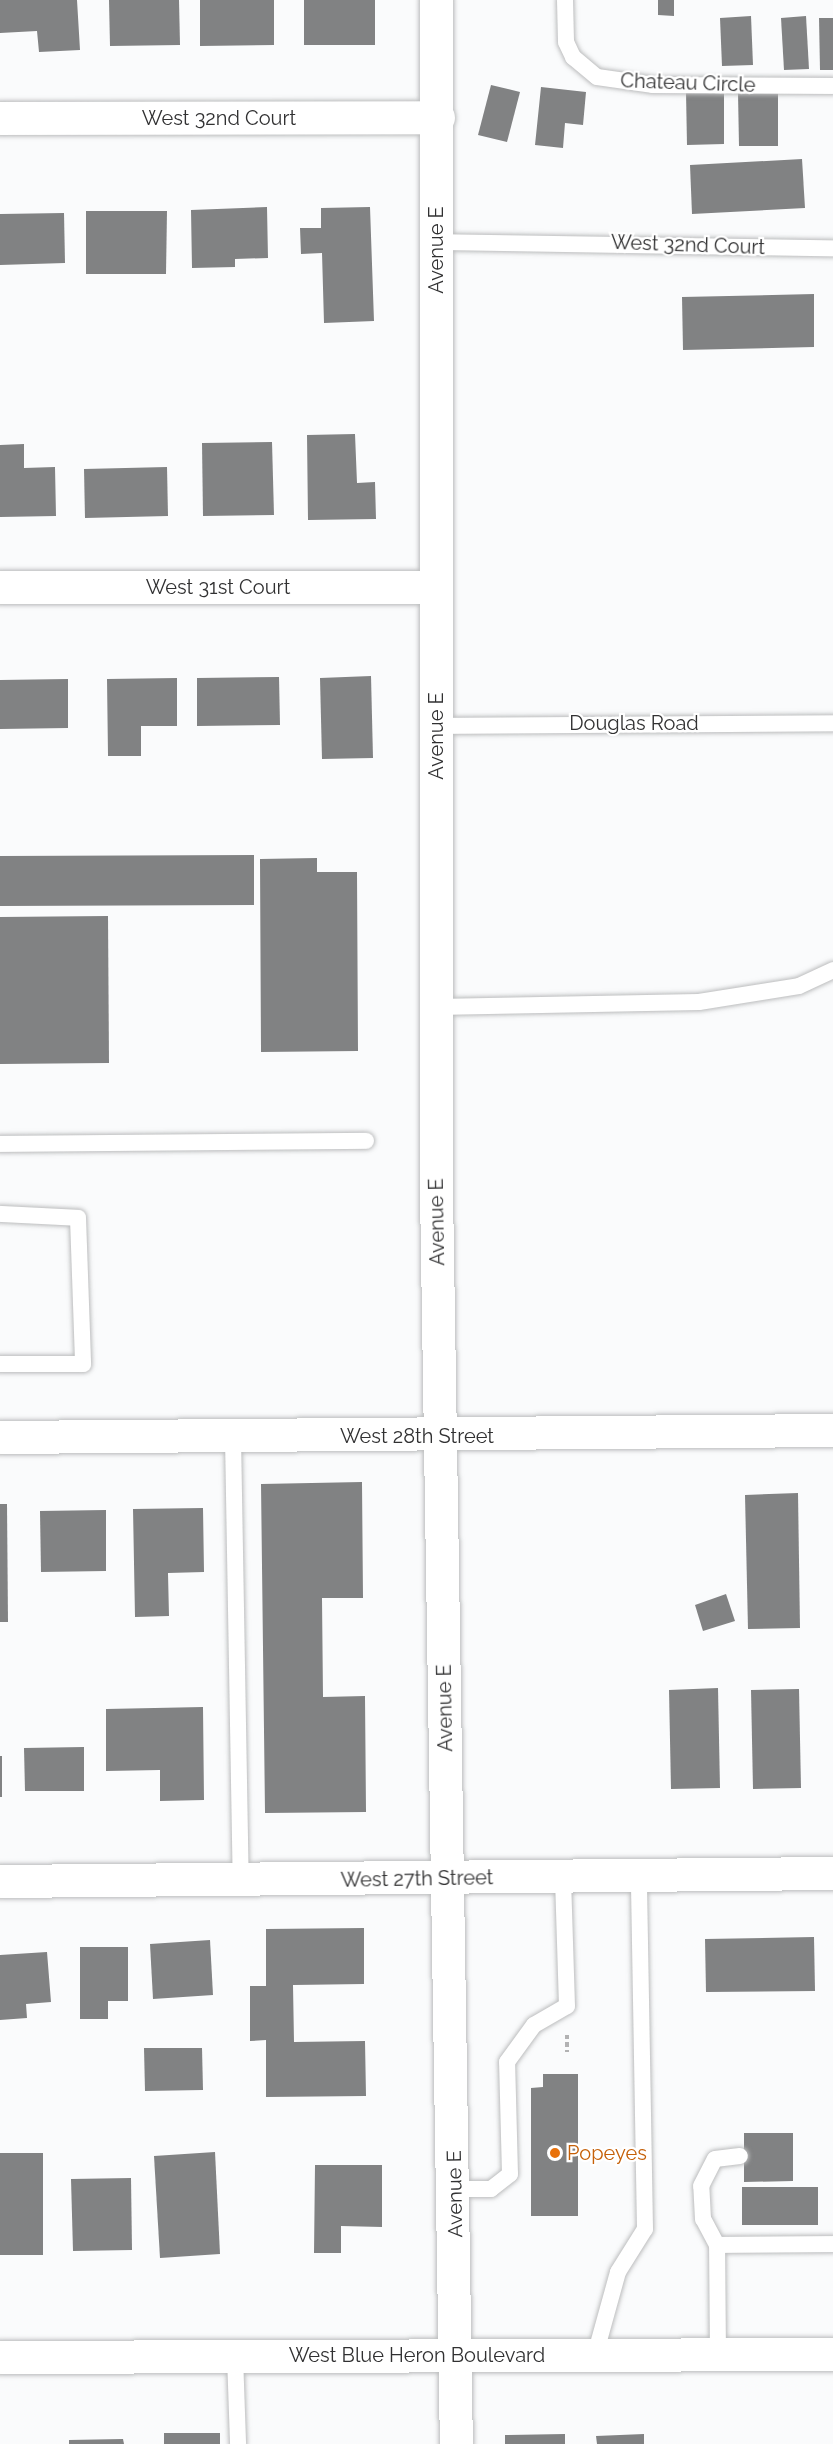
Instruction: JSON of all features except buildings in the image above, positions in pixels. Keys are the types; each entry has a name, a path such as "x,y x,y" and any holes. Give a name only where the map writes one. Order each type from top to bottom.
{"street":[{"name":"Avenue E","path":"436,0 438,117 435,242 436,1007 448,1880 455,2189 456,2444"},
{"name":"West 32nd Court","path":"0,118 438,117"},
{"name":"West 31st Court","path":"0,587 436,586"},
{"name":"West 28th Street","path":"0,1437 441,1436 833,1430"},
{"name":"West 27th Street","path":"0,1881 448,1880 833,1874"},
{"name":"West Blue Heron Boulevard","path":"0,2356 833,2354"}],"lane":[{"name":"Chateau Circle","path":"565,0 566,42 573,57 597,77 653,85 833,86"},
{"name":"West 32nd Court","path":"435,242 833,248"},
{"name":"Douglas Road","path":"435,726 833,723"},
{"path":"436,1007 699,1002 799,986 833,970"},
{"path":"0,1144 366,1141"},
{"path":"0,1214 78,1218 83,1364 0,1364"},
{"path":"233,1437 241,1880"},
{"path":"594,2355 618,2272 645,2229 639,1876"},
{"path":"455,2189 491,2190 510,2174 507,2062 534,2025 567,2006 563,1877"},
{"path":"718,2355 717,2245 702,2219 701,2186 715,2159 740,2156"},
{"path":"717,2245 833,2244"},
{"path":"235,2356 238,2444"}],"place":[{"name":"Popeyes","path":"555,2153"}]}
